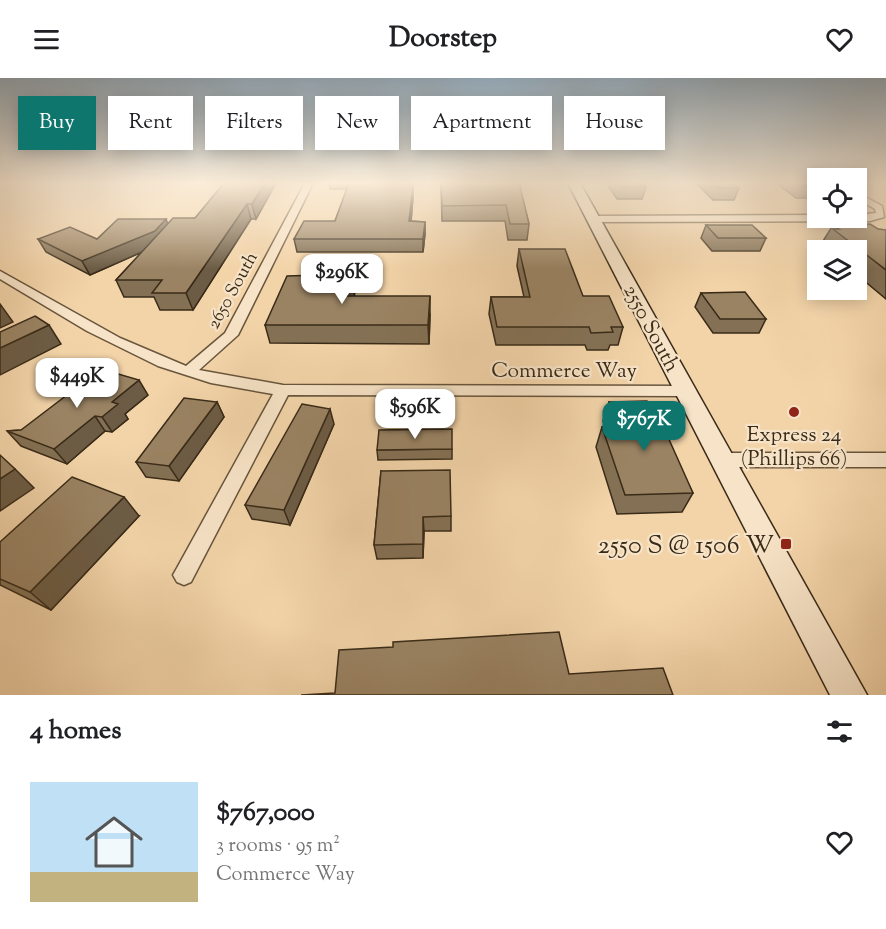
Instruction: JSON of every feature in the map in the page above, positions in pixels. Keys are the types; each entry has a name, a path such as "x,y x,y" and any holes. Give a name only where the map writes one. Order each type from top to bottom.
{"main road":[{"name":"2550 South","path":"590,212 849,695"}],"street":[{"name":"2650 South","path":"188,372 231,335 294,212"},
{"path":"867,218 881,215 880,212"},
{"path":"594,219 807,218"},
{"name":"Commerce Way","path":"0,274 134,351 188,372 235,383 283,390 687,391"},
{"path":"184,574 283,390"},
{"path":"723,460 886,460"}],"building":[{"path":"200,212 242,212 186,293 152,293 162,280 116,280 173,218 195,218"},
{"path":"338,212 410,212 409,221 425,222 423,239 294,239 304,221 335,221"},
{"path":"507,212 526,212 529,224 510,224"},
{"path":"118,219 166,219 155,231 82,261 38,239 70,227 97,239"},
{"path":"867,224 886,230 886,270 867,255 867,240 847,240 833,229 867,228"},
{"path":"706,225 752,225 766,238 718,238"},
{"path":"519,249 565,249 583,296 609,296 623,327 611,327 613,332 591,333 589,327 497,327 491,297 530,297"},
{"path":"352,274 346,296 430,296 428,325 265,325 287,276"},
{"path":"745,292 766,319 720,319 701,293"},
{"path":"35,316 49,325 0,348 0,332"},
{"path":"101,369 139,380 112,402 118,404 102,417 95,416 54,449 7,431 21,430"},
{"path":"184,398 217,402 169,466 136,462"},
{"path":"647,401 657,426 663,426 693,493 625,495 602,427 618,427 609,402"},
{"path":"302,404 330,409 284,510 245,505"},
{"path":"452,429 452,449 377,450 379,430"},
{"path":"0,455 15,469 0,479"},
{"path":"450,470 451,516 423,517 423,544 374,545 381,471"},
{"path":"72,477 124,497 30,592 0,579 0,542"},
{"path":"559,632 569,674 663,668 673,695 301,695 335,693 339,650 393,647 393,642"}],"place":[{"name":"Express 24 (Phillips 66)","path":"794,412"},
{"name":"2550 S @ 1506 W","path":"786,544"}]}
